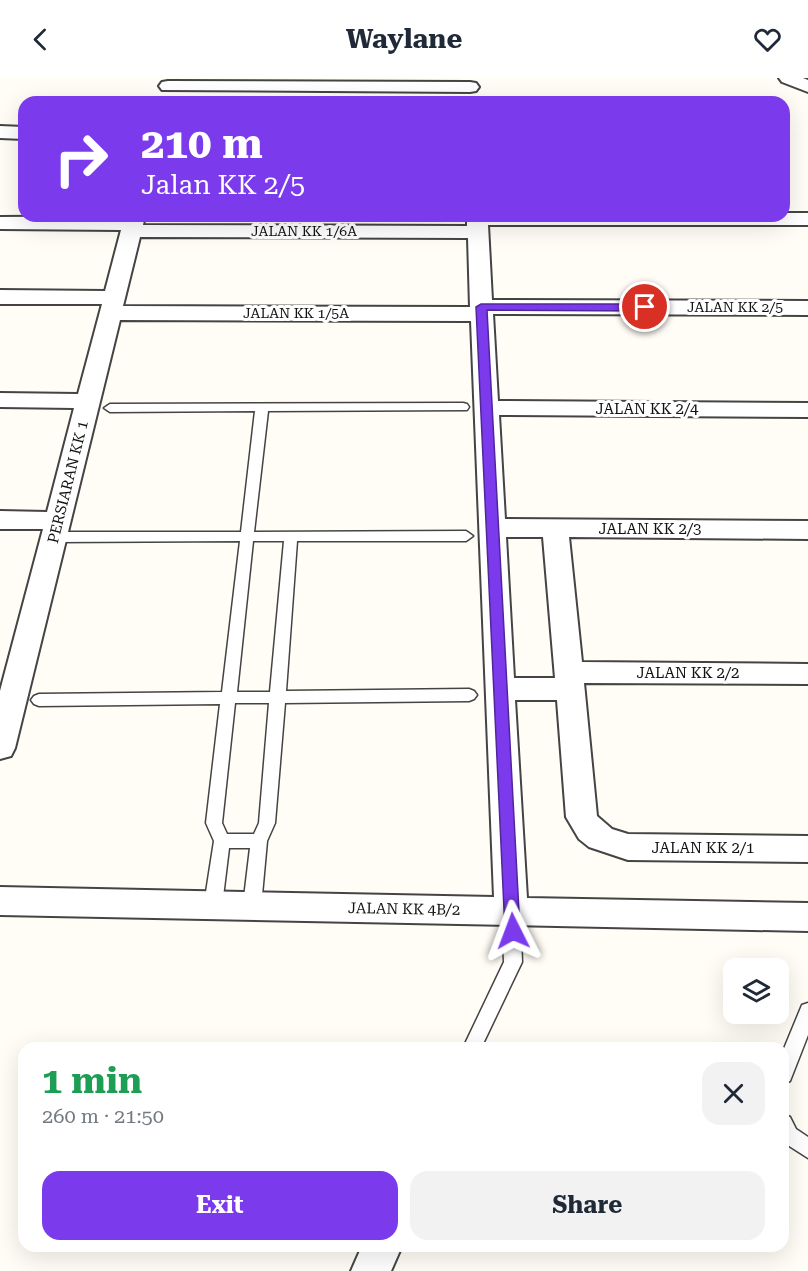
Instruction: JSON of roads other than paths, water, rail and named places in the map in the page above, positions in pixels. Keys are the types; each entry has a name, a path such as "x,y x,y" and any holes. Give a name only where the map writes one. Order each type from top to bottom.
{"street":[{"path":"167,89 476,87"},
{"path":"0,132 18,132"},
{"name":"JALAN KK 1/6A","path":"790,219 808,219"},
{"name":"JALAN KK 1/6A","path":"0,222 133,224 477,222"},
{"path":"477,222 481,310 475,408 492,528 511,911"},
{"name":"PERSIARAN KK 1","path":"0,748 56,529 99,404 112,305 133,224"},
{"name":"JALAN KK 1/5A","path":"0,297 112,305 481,310"},
{"name":"JALAN KK 2/5","path":"481,310 808,308"},
{"path":"0,400 99,404"},
{"name":"JALAN KK 2/4","path":"475,408 808,410"},
{"path":"0,520 56,529"},
{"name":"JALAN KK 2/3","path":"492,528 808,530"},
{"path":"555,529 570,680"},
{"name":"JALAN KK 2/2","path":"500,689 570,680 808,674"},
{"name":"JALAN KK 2/1","path":"570,680 582,817 588,829 600,839 613,845 628,847 808,849"},
{"name":"JALAN KK 4B/2","path":"0,901 808,917"},
{"path":"371,1271 380,1252"}],"lane":[{"path":"99,404 475,408"},
{"path":"213,905 222,841 214,823 262,407"},
{"path":"56,529 248,536 466,536"},
{"path":"252,906 259,841 267,823 291,536"},
{"path":"39,700 469,695"},
{"path":"222,841 259,841"},
{"path":"475,1042 513,962 511,911"},
{"path":"789,1060 808,1011"},
{"path":"789,1135 808,1149"}]}
